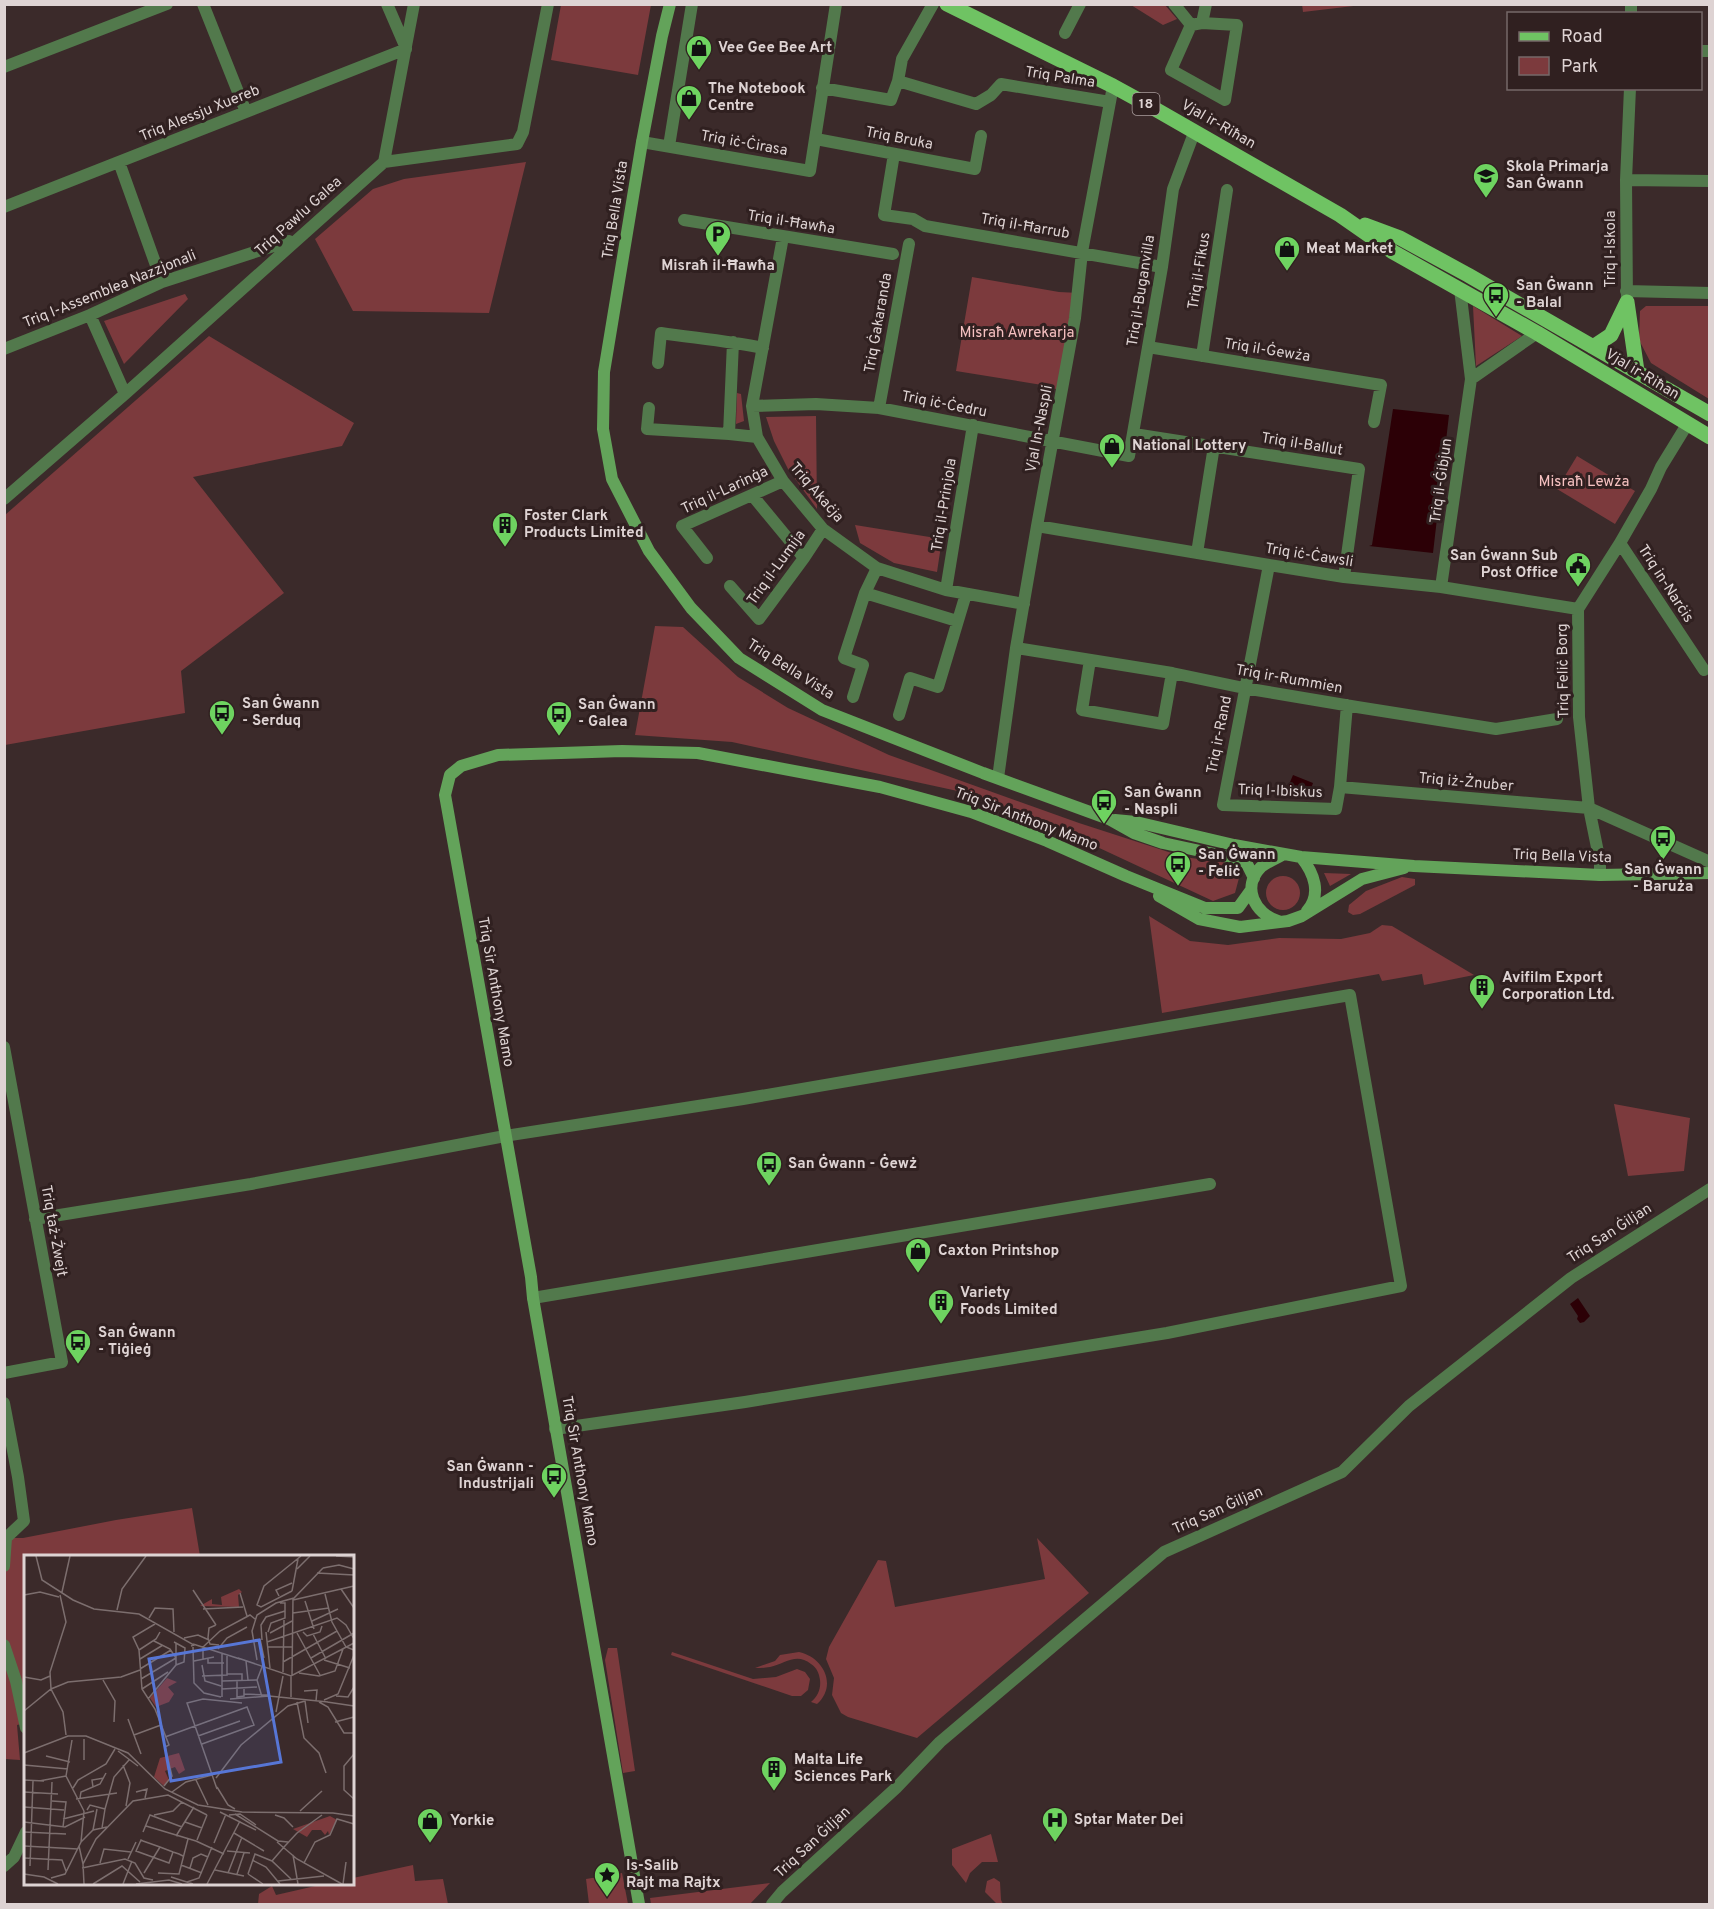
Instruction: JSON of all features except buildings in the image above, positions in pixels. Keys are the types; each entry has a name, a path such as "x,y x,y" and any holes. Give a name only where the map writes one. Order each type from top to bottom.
{"main road":[{"name":"Triq Bella Vista","path":"670,4 642,142 604,372 603,429 612,479 649,551 691,608 739,658 822,710 1109,819 1134,833 1163,843 1233,858 1282,855"},
{"name":"Vjal ir-Riħan","path":"946,4 1111,94 1194,132 1340,215 1393,252 1537,333 1710,437"},
{"name":"Vjal ir-Riħan","path":"1340,215 1400,238 1710,414"},
{"path":"1593,347 1611,335 1626,296"},
{"path":"1626,296 1637,371"},
{"name":"Triq Sir Anthony Mamo","path":"639,1905 445,795 450,775 460,766 498,755 622,751 698,753 880,787 971,812 1047,841 1205,908 1238,908 1253,884"},
{"name":"Triq Bella Vista","path":"1109,819 1136,822 1282,855 1301,857 1414,866 1600,875 1710,873"},
{"path":"1253,884 1263,866 1282,855"},
{"path":"1301,857 1310,868 1315,888 1310,909 1302,916"},
{"path":"1233,858 1247,864 1253,884 1253,900 1258,910 1266,917 1277,921 1288,921"},
{"name":"Triq Bella Vista","path":"1288,921 1302,916 1362,879 1414,866"},
{"name":"Triq Sir Anthony Mamo","path":"1126,876 1199,919 1240,927 1288,921"}],"street":[{"path":"4,67 167,4"},
{"path":"203,4 246,112"},
{"path":"387,4 406,49"},
{"path":"414,4 384,162 517,144 523,132 548,4"},
{"path":"669,146 692,4"},
{"path":"816,139 836,4"},
{"path":"822,88 891,100 898,81 902,59 933,4"},
{"path":"1065,33 1080,4"},
{"path":"1174,4 1197,24 1237,25 1225,100 1171,70 1197,24 1206,4"},
{"name":"Triq Alessju Xuereb","path":"4,207 406,49"},
{"name":"Triq Palma","path":"898,81 976,104 991,95 1001,84 1111,94"},
{"name":"Triq l-Iskola","path":"1626,296 1626,180 1630,90"},
{"name":"Vjal In-Naspli","path":"998,778 1016,648 1077,310 1083,252 1111,94"},
{"name":"Triq il-Buganvilla","path":"1129,456 1173,189 1194,132"},
{"name":"Triq Bruka","path":"816,139 975,169 981,136"},
{"name":"Triq iċ-Ċirasa","path":"642,142 810,171 816,139"},
{"name":"Triq il-Ħarrub","path":"894,154 884,215 913,219 925,226 1161,267"},
{"path":"119,162 162,282"},
{"name":"Triq Pawlu Galea","path":"4,499 384,162"},
{"path":"1626,180 1710,181"},
{"name":"Triq il-Fikus","path":"1202,356 1227,190"},
{"name":"Triq il-Ħawħa","path":"684,220 893,254"},
{"name":"Triq Akaċja","path":"783,237 752,406 757,437 783,481 823,529 877,568 946,590 1024,604"},
{"name":"Triq l-Assemblea Nazzjonali","path":"4,349 90,315 162,282 296,239"},
{"name":"Triq Ġakaranda","path":"879,408 909,244"},
{"name":"Triq il-Ġibjun","path":"1442,587 1472,379 1460,289"},
{"path":"1626,296 1710,293"},
{"path":"90,315 125,394"},
{"path":"658,363 661,333 763,348"},
{"path":"1472,379 1537,333"},
{"path":"729,434 733,342"},
{"name":"Triq il-Ġewża","path":"1148,347 1381,385 1374,422"},
{"name":"Triq iċ-Ċedru","path":"752,406 816,404 879,408 1129,456"},
{"path":"649,408 647,429 757,437"},
{"name":"Triq Feliċ Borg","path":"1600,875 1600,862 1589,808 1579,717 1578,609 1620,543 1688,423"},
{"name":"Triq il-Prinjola","path":"946,590 973,425"},
{"name":"Triq il-Ballut","path":"1134,434 1359,469 1344,577"},
{"path":"1197,553 1214,446"},
{"name":"Triq il-Larinġa","path":"707,558 682,526 783,481"},
{"path":"752,495 804,558"},
{"name":"Triq iċ-Ċawsli","path":"1037,525 1344,577 1442,587 1578,609"},
{"name":"Triq il-Lumija","path":"730,586 759,619 823,529"},
{"name":"Triq in-Narċis","path":"1620,543 1704,670"},
{"name":"Triq ir-Rand","path":"1222,805 1269,565"},
{"path":"853,697 863,665 844,658 865,593 877,568"},
{"path":"865,593 957,621"},
{"path":"899,715 910,678 938,687 966,594"},
{"name":"Triq ir-Rummien","path":"1016,648 1496,729 1557,720"},
{"path":"1090,660 1082,710 1163,724 1172,673"},
{"path":"1340,788 1347,705"},
{"name":"Triq iż-Żnuber","path":"1340,788 1589,808"},
{"name":"Triq l-Ibiskus","path":"1222,805 1336,809 1340,788"},
{"path":"1589,808 1710,862"},
{"path":"35,1219 251,1185 505,1136 743,1099 1350,995 1401,1286 1167,1333 745,1402 555,1429"},
{"name":"Triq taż-Żwejt","path":"4,1047 62,1362 4,1372"},
{"path":"533,1298 1210,1184"},
{"name":"Triq San Ġiljan","path":"772,1905 782,1892 896,1788 940,1742 1164,1552 1342,1472 1409,1406 1570,1278 1710,1189"},
{"path":"4,1404 24,1521 6,1538 4,1566"},
{"path":"4,1645 16,1681 24,1719"},
{"path":"4,1866 14,1857 24,1837"}],"green space":[{"path":"1302,4 1362,4 1362,5 1303,12"},
{"path":"561,5 651,5 638,75 551,60"},
{"path":"1131,5 1165,5 1177,19 1163,25"},
{"path":"526,162 489,313 353,311 315,239 373,189 404,179"},
{"name":"Misraħ Awrekarja","path":"972,277 1059,292 1079,293 1063,391 1042,385 956,371"},
{"path":"185,294 188,299 124,364 104,321"},
{"path":"1473,306 1522,336 1476,366"},
{"path":"1646,306 1709,306 1709,399 1651,363 1639,340 1640,311"},
{"path":"209,336 354,423 342,446 193,477 284,593 181,671 185,713 5,745 5,515"},
{"path":"737,393 741,394 744,421 736,424"},
{"path":"816,416 817,509 788,469 774,441 766,417"},
{"name":"Misraħ Lewża","path":"1577,456 1635,491 1615,524 1557,489"},
{"path":"855,525 942,539 937,572 894,563 860,543"},
{"path":"655,626 683,627 738,677 788,708 889,755 1079,823 1184,857 1228,863 1239,878 1235,893 1213,901 1065,832 976,795 732,742 635,735"},
{"path":"1324,873 1351,874 1330,886"},
{"path":"1283,876 1295,881 1300,893 1295,905 1283,910 1271,905 1266,893 1271,881"},
{"path":"1402,877 1415,879 1415,885 1360,914 1353,915 1348,912 1349,905 1366,891"},
{"path":"1149,916 1190,941 1228,945 1279,938 1341,939 1370,933 1382,925 1392,926 1474,975 1424,985 1422,974 1382,981 1379,974 1162,1013"},
{"path":"1614,1104 1690,1118 1684,1171 1628,1176"},
{"path":"192,1508 200,1555 24,1555 24,1723 17,1725 20,1760 5,1759 4,1538 23,1538"},
{"path":"1037,1538 1089,1593 917,1738 841,1713 832,1695 834,1678 826,1659 829,1647 878,1560 886,1561 895,1607 1045,1579"},
{"path":"608,1648 617,1648 635,1771 623,1773 605,1660"},
{"path":"672,1652 753,1679 776,1677 797,1669 805,1672 810,1679 808,1690 801,1696 792,1696 671,1655"},
{"path":"799,1652 815,1660 825,1673 826,1689 817,1704 811,1702 819,1689 819,1675 815,1667 806,1661 795,1659 770,1667 755,1668 775,1661 780,1655"},
{"path":"991,1834 998,1862 982,1862 970,1873 966,1883 952,1865 952,1849"},
{"path":"413,1865 415,1881 443,1879 448,1904 258,1904 259,1894 272,1886 276,1895 320,1885 354,1885 354,1878"},
{"path":"622,1873 628,1904 589,1904 586,1879"},
{"path":"994,1878 1000,1882 1003,1904 996,1903 985,1892 987,1881"},
{"path":"770,1883 750,1904 651,1904 650,1898"}],"shaded area":[{"path":"1393,409 1449,415 1433,553 1369,546 1372,545"},
{"path":"1293,775 1313,783 1309,795 1288,787"},
{"path":"1578,1298 1590,1316 1580,1323 1570,1304"}],"place":[{"name":"Vee Gee Bee Art","path":"699,71"},
{"name":"The Notebook Centre","path":"689,121"},
{"name":"Skola Primarja San Ġwann","path":"1486,199"},
{"name":"Misraħ il-Ħawħa","path":"718,257"},
{"name":"Meat Market","path":"1287,272"},
{"name":"San Ġwann - Balal","path":"1496,318"},
{"name":"National Lottery","path":"1112,469"},
{"name":"Foster Clark Products Limited","path":"505,548"},
{"name":"San Ġwann Sub Post Office","path":"1578,588"},
{"name":"San Ġwann - Serduq","path":"222,736"},
{"name":"San Ġwann - Galea","path":"559,737"},
{"name":"San Ġwann - Naspli","path":"1104,825"},
{"name":"San Ġwann - Baruża","path":"1663,861"},
{"name":"San Ġwann - Feliċ","path":"1178,887"},
{"name":"Avifilm Export Corporation Ltd.","path":"1482,1010"},
{"name":"San Ġwann - Ġewż","path":"769,1187"},
{"name":"Caxton Printshop","path":"918,1274"},
{"name":"Variety Foods Limited","path":"941,1325"},
{"name":"San Ġwann - Tiġieġ","path":"78,1365"},
{"name":"San Ġwann - Industrijali","path":"554,1499"},
{"name":"Malta Life Sciences Park","path":"774,1792"},
{"name":"Sptar Mater Dei","path":"1055,1843"},
{"name":"Yorkie","path":"430,1844"},
{"name":"Is-Salib Rajt ma Rajtx","path":"607,1898"}]}
